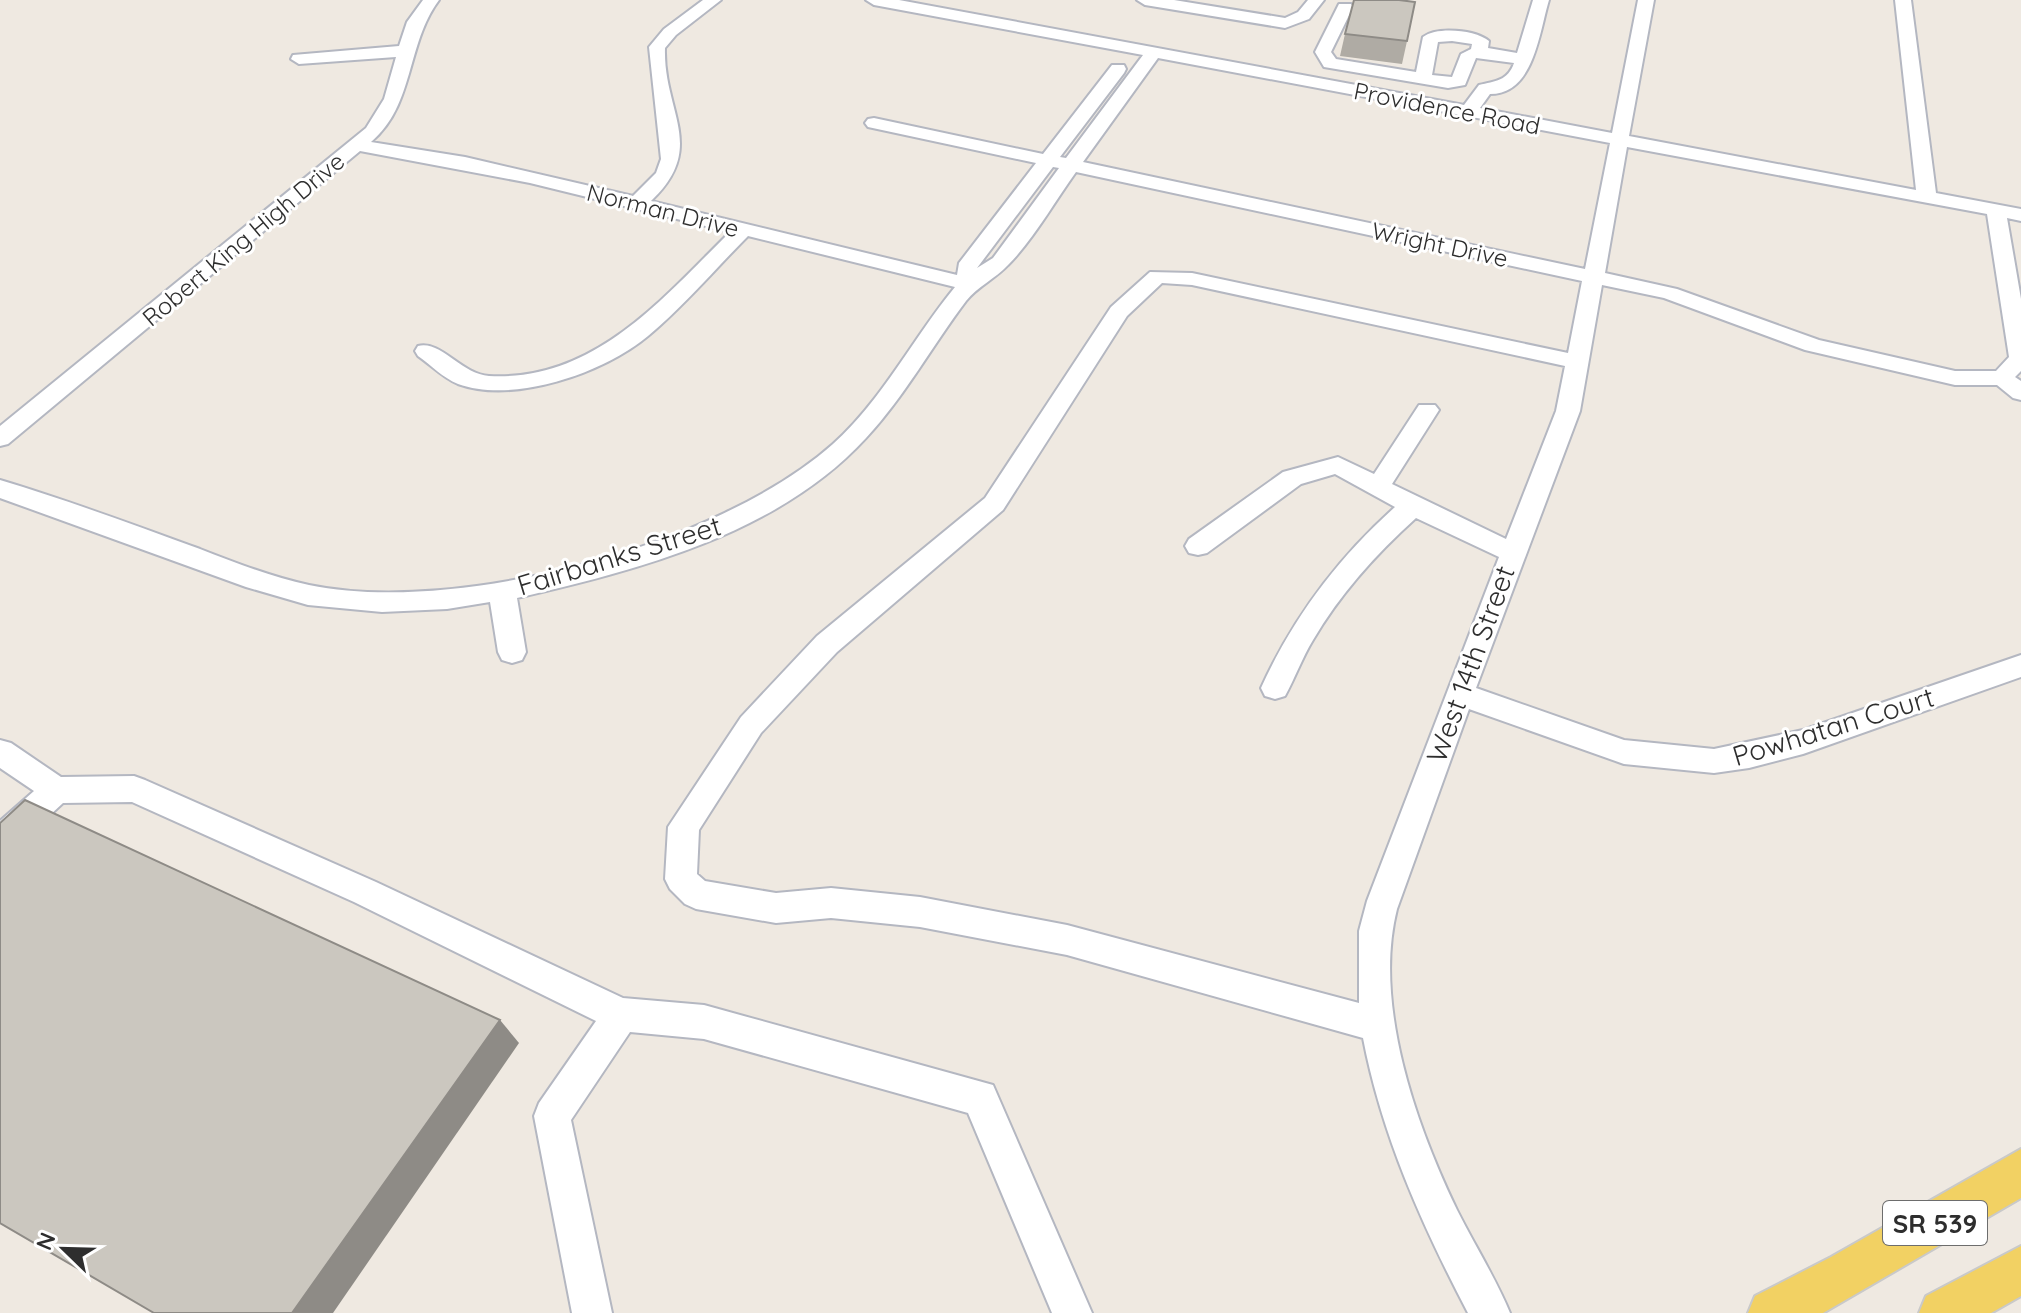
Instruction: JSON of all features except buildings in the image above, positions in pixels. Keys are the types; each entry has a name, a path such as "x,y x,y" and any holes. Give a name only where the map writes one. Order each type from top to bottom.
{"main road":[{"name":"SR 539","path":"1772,1313 1848,1274 2021,1172"},
{"name":"SR 539","path":"1943,1313 2021,1270"}],"street":[{"name":"Robert King High Drive","path":"0,438 373,131 393,100 404,51 416,20 431,0"},
{"path":"636,204 667,171 671,158 657,47 670,32 713,0"},
{"name":"Providence Road","path":"874,0 2021,215"},
{"path":"1145,0 1285,23 1298,21 1307,15 1316,0"},
{"path":"1469,111 1485,89 1501,89 1519,73 1541,0"},
{"name":"West 14th Street","path":"1490,1313 1448,1236 1407,1141 1382,1059 1373,985 1377,927 1392,872 1568,411 1646,0"},
{"path":"1903,0 1927,198"},
{"path":"1345,7 1323,52 1330,63 1448,83 1459,81 1469,54 1479,52 1523,59"},
{"path":"1423,79 1431,37 1452,36 1481,41 1479,52"},
{"name":"Fairbanks Street","path":"969,284 966,267 1132,48"},
{"path":"299,59 404,51"},
{"name":"Fairbanks Street","path":"0,489 278,588 329,598 425,601 502,591 591,570 675,545 736,520 788,490 828,462 857,434 969,284 1000,262 1154,52"},
{"path":"1501,89 1507,97 1503,118"},
{"name":"Wright Drive","path":"874,123 1670,293 1813,345 1955,378 2002,378"},
{"name":"Norman Drive","path":"356,145 465,163 969,284"},
{"path":"1996,211 2020,358 2002,378 2021,393"},
{"path":"426,351 464,378 481,383 547,375 588,363 626,343 641,331 743,230"},
{"path":"1378,1025 1067,940 935,914 831,903 776,908 696,894 681,879 684,827 751,725 827,644 994,504 1119,312 1157,276 1192,279 1578,362"},
{"path":"1378,487 1427,410"},
{"path":"1198,546 1292,478 1338,465 1413,506 1512,552"},
{"path":"1275,688 1307,626 1340,578 1378,537 1413,506"},
{"name":"Fairbanks Street","path":"502,591 512,652"},
{"name":"Powhatan Court","path":"1459,694 1624,752 1714,761 1749,756 1803,742 2021,666"},
{"path":"0,752 56,790 134,789 365,892 621,1015 704,1022 980,1098 1072,1313"},
{"path":"0,841 56,790"},
{"path":"592,1313 552,1116 621,1015"}]}
